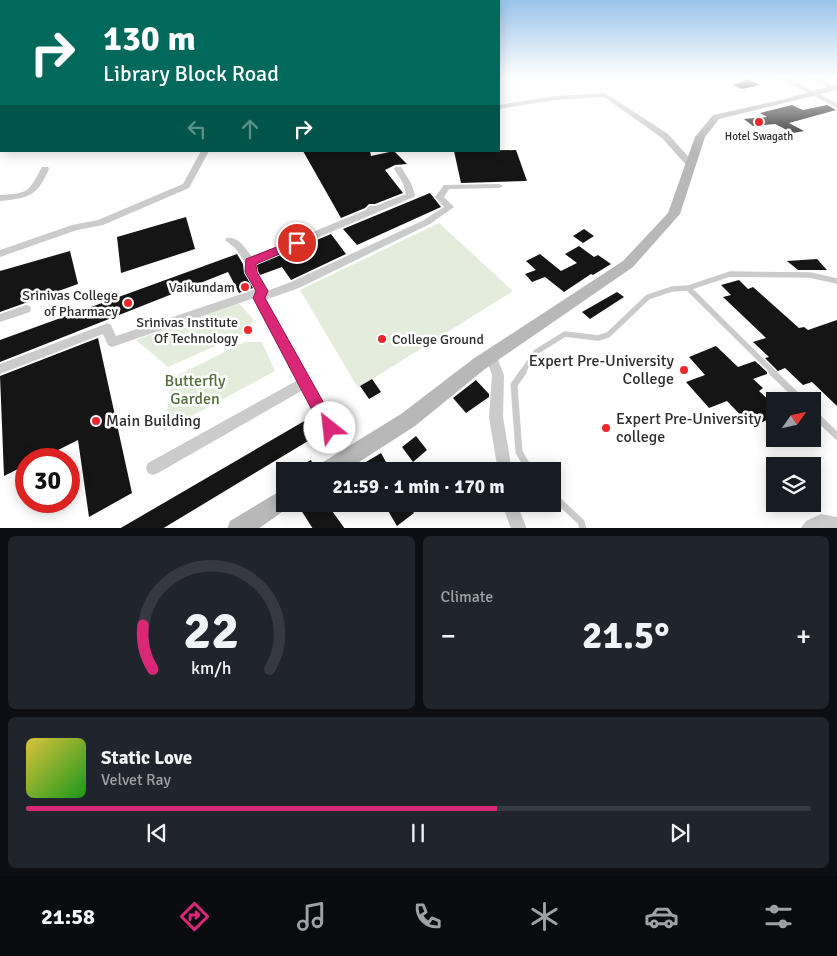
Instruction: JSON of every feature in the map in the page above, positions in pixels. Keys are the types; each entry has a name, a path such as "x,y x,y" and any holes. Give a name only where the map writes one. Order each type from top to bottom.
{"main road":[{"path":"340,462 408,420 491,356 628,264 674,214 700,137 716,117 775,103"},
{"path":"238,528 276,504"}],"street":[{"path":"500,107 526,103"},
{"path":"616,103 665,136 690,164"},
{"path":"0,254 75,227 114,217 186,186 204,152"},
{"path":"0,198 30,194 37,188 45,169"},
{"path":"250,262 370,210 411,195 407,183 398,169"},
{"path":"0,369 107,328 112,342 260,294 295,285 426,222 450,207 439,197 447,187 499,186"},
{"path":"230,240 239,247 250,262 251,272 260,294 304,383 346,458"},
{"path":"0,318 26,308"},
{"path":"491,356 498,375 496,417 504,462"},
{"path":"152,468 304,383"},
{"path":"513,512 519,528"},
{"path":"808,528 815,522 827,521 837,525"}],"lane":[{"path":"525,462 519,452 514,384 536,352 565,334 598,338 608,335 648,297 672,289 688,288 730,274 810,275 836,280"},
{"path":"688,288 793,392"},
{"path":"821,421 837,436"},
{"path":"561,504 581,522 583,528"}],"green space":[{"name":"College Ground","path":"439,223 513,291 358,388 300,290"},
{"name":"Butterfly Garden","path":"237,301 254,320 243,334 168,367 136,340"},
{"name":"Butterfly Garden","path":"245,342 262,342 275,371 164,431 172,378"}],"building":[{"path":"792,105 803,110 827,105 836,110 789,123 804,131 793,133 775,124 753,126 744,119 767,117 760,113"},
{"path":"500,150 516,150 527,181 461,183 454,152 500,152"},
{"path":"304,152 370,152 371,156 395,152 407,164 395,165 385,170 403,193 375,204 369,204 365,208 341,218"},
{"path":"430,193 441,207 357,245 343,229"},
{"path":"186,217 195,249 121,273 117,237"},
{"path":"584,229 594,236 583,243 573,236"},
{"path":"331,234 346,254 291,280 282,267 260,275 257,265"},
{"path":"579,246 594,257 598,255 611,264 593,275 591,274 564,292 545,277 532,282 525,274 536,270 526,261 540,254 561,271 577,263 565,254"},
{"path":"70,251 78,284 0,312 0,271"},
{"name":"Srinivas College of Pharmacy","path":"237,254 243,264 244,273 253,288 239,293 228,272 0,362 0,340"},
{"path":"817,259 827,270 798,270 787,261"},
{"path":"739,280 748,289 753,287 799,328 804,327 808,330 837,320 837,406 812,382 803,385 785,368 778,371 765,358 769,357 753,342 766,338 723,297 731,295 721,285"},
{"path":"617,292 624,297 590,319 582,312"},
{"path":"98,338 132,493 89,517 78,440 62,448 15,448 15,470 4,476 0,376"},
{"path":"716,346 738,367 755,361 767,372 767,374 753,379 763,388 759,391 766,398 766,420 752,427 727,401 709,408 686,382 705,375 689,357"},
{"path":"372,379 381,392 369,399 360,386"},
{"path":"476,380 489,394 489,397 466,413 453,398"},
{"path":"313,416 323,432 164,528 121,528"},
{"path":"416,436 427,450 413,462 402,447"},
{"path":"381,453 386,462 366,462"},
{"path":"302,512 333,512 344,528 312,528"},
{"path":"389,512 413,512 414,513 397,526"}],"place":[{"name":"Hotel Swagath","path":"759,122"},
{"name":"Vaikundam","path":"245,287"},
{"name":"Srinivas College of Pharmacy","path":"128,303"},
{"name":"Srinivas Institute Of Technology","path":"248,330"},
{"name":"College Ground","path":"382,339"},
{"name":"Expert Pre-University College","path":"684,370"},
{"name":"Main Building","path":"96,421"},
{"name":"Expert Pre-University college","path":"606,428"}],"route":[{"path":"297,243 250,262 251,272 262,291 259,298 330,428"}]}
